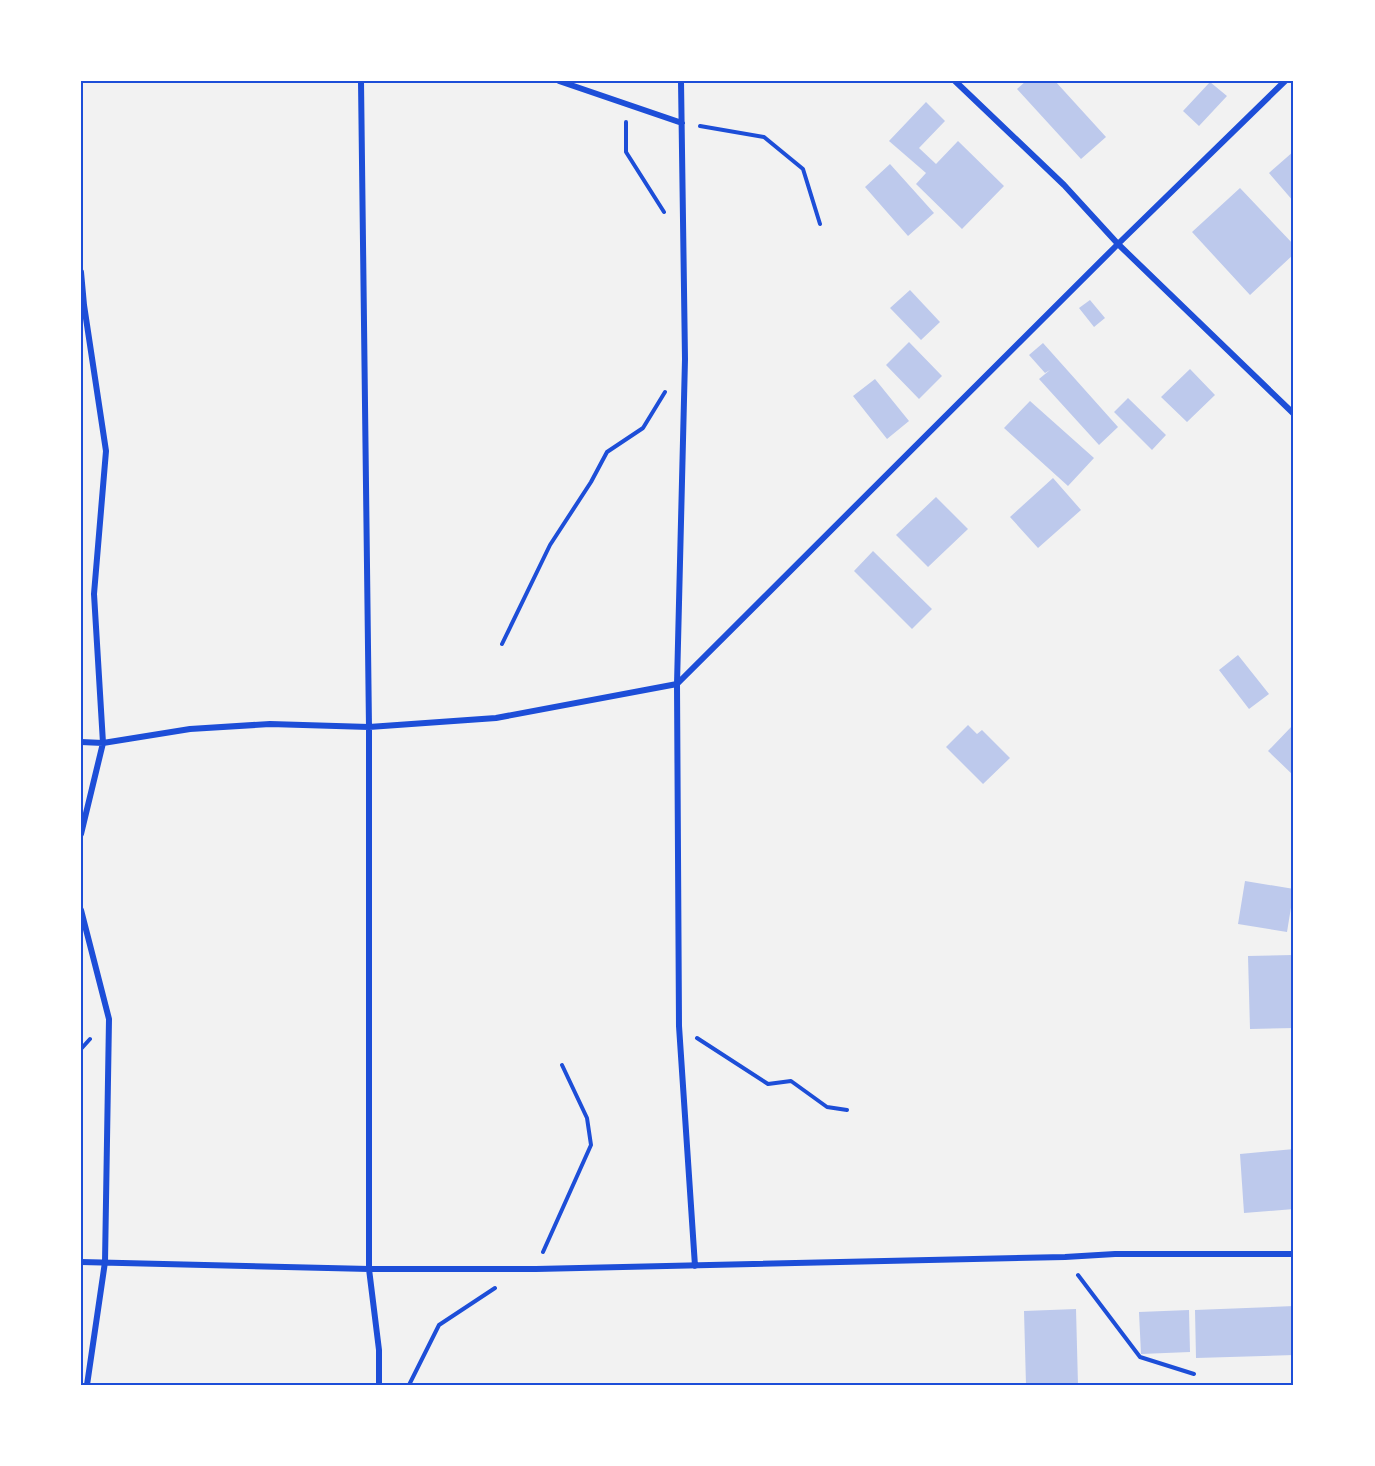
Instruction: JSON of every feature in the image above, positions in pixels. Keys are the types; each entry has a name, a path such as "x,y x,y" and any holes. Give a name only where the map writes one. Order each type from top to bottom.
{"street":[{"path":"361,81 369,727 369,1269 379,1350 379,1385"},
{"path":"559,81 682,123"},
{"path":"681,81 685,359 677,684 679,1026 695,1266"},
{"path":"955,81 1064,185 1118,244 1294,414"},
{"path":"81,742 103,743 201,728 270,724 369,727 496,718 677,684 1118,244 1285,81"},
{"path":"81,272 106,451 94,594 103,743 81,834"},
{"path":"81,910 109,1019 105,1262 87,1385"},
{"path":"81,1262 369,1269 536,1269 1115,1254 1294,1254"}],"path":[{"path":"626,104 626,152 663,211 683,233"},
{"path":"682,123 764,137 803,169 820,224"},
{"path":"502,644 550,546 591,482 607,452 643,428 667,388"},
{"path":"679,1026 768,1084 791,1081 827,1107 847,1110"},
{"path":"536,1269 591,1145 587,1118 562,1065"},
{"path":"1065,1257 1140,1357 1194,1374"},
{"path":"409,1385 439,1325 497,1286"}],"building":[{"path":"1026,81 1055,81 1106,137 1081,159 1017,89"},
{"path":"1210,82 1227,96 1199,126 1183,111"},
{"path":"926,102 945,121 919,148 936,164 958,141 1004,186 962,229 916,184 926,173 889,141"},
{"path":"1294,151 1294,202 1269,173"},
{"path":"890,164 934,213 908,236 865,187"},
{"path":"1240,188 1294,245 1294,254 1250,295 1192,232"},
{"path":"910,290 940,322 921,340 890,308"},
{"path":"1090,300 1105,318 1094,327 1079,308"},
{"path":"909,342 942,376 919,399 886,365"},
{"path":"1043,343 1118,427 1099,445 1039,379 1050,370 1045,373 1029,355"},
{"path":"1190,369 1215,395 1187,422 1161,397"},
{"path":"875,379 909,421 887,439 853,396"},
{"path":"1128,398 1166,435 1152,450 1114,412"},
{"path":"1030,401 1094,458 1068,486 1004,428"},
{"path":"1053,478 1081,510 1038,548 1010,517"},
{"path":"936,497 968,529 928,567 896,535"},
{"path":"873,551 932,609 912,629 854,571"},
{"path":"1238,655 1269,694 1249,709 1219,670"},
{"path":"968,725 977,734 982,730 1010,758 983,784 946,747"},
{"path":"1294,726 1294,776 1268,751"},
{"path":"1245,881 1294,889 1287,932 1238,924"},
{"path":"1293,955 1294,1028 1250,1029 1248,956"},
{"path":"1294,1149 1294,1209 1244,1213 1240,1154"},
{"path":"1294,1306 1294,1355 1196,1358 1195,1310"},
{"path":"1076,1309 1078,1385 1026,1385 1024,1311"},
{"path":"1189,1310 1190,1352 1141,1354 1139,1312"}]}
